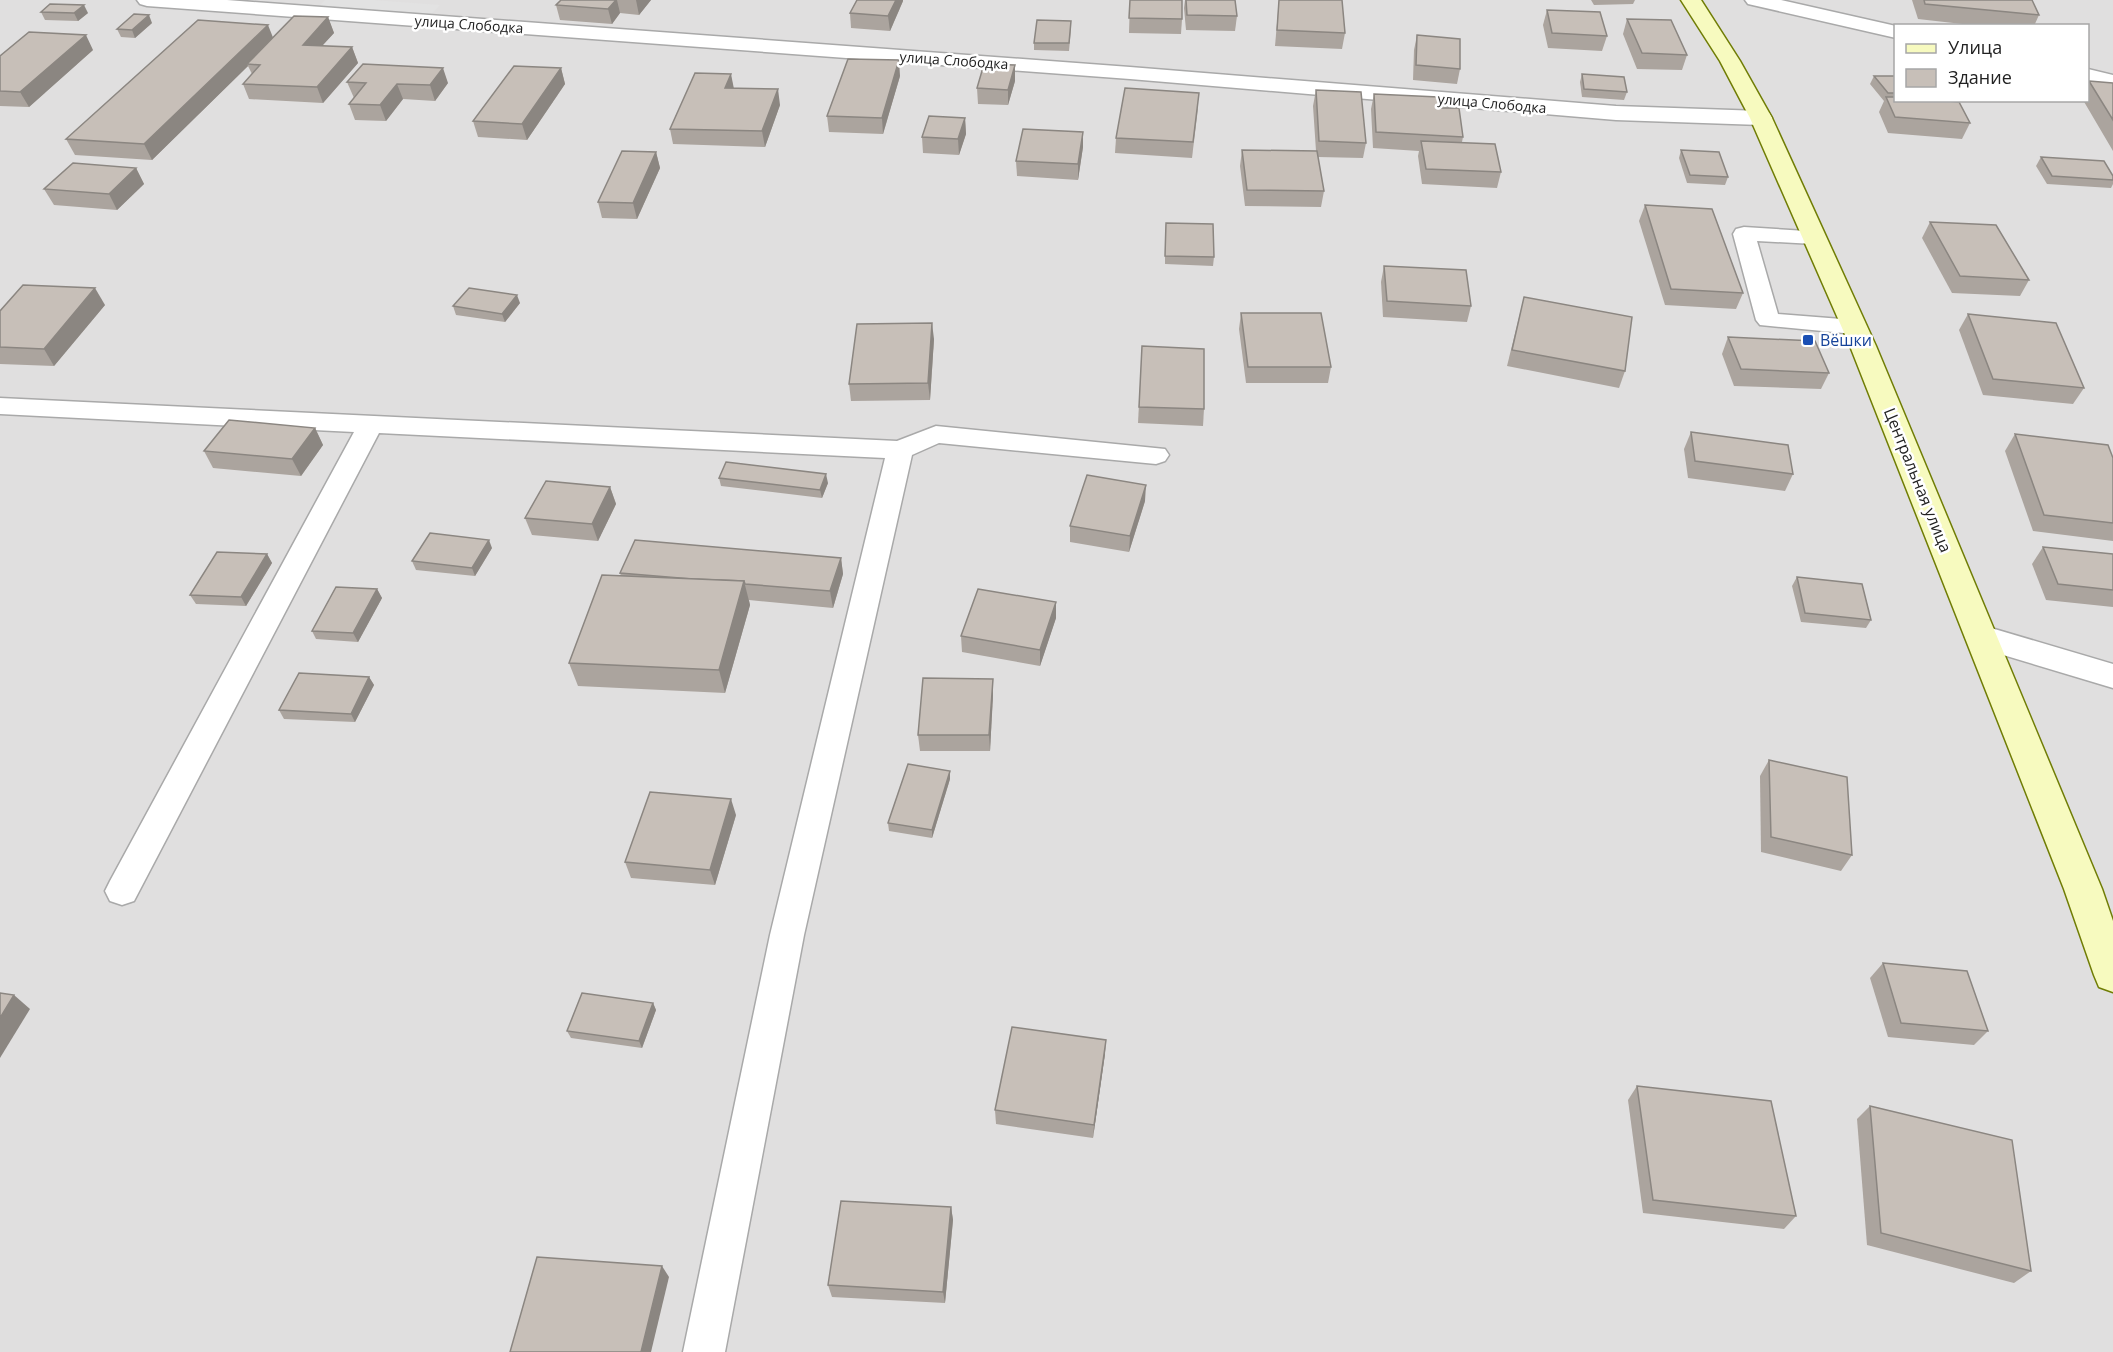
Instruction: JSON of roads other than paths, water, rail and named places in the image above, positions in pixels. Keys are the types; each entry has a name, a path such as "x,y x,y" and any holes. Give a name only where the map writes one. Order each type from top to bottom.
{"street":[{"name":"улица Слободка","path":"147,0 1142,74 1616,113 1761,118"},
{"name":"Центральная улица","path":"1691,0 1730,61 1761,118 1854,327 2083,888 2113,975"},
{"path":"1755,0 1894,32"},
{"path":"2089,75 2113,81"},
{"path":"1981,637 2113,676"}],"lane":[{"path":"1814,237 1744,234 1768,320 1854,327"},
{"path":"0,406 370,426 900,450 936,434 1156,455"},
{"path":"122,891 370,426"},
{"path":"704,1352 787,935 900,450"}],"place":[{"name":"Вёшки","path":"1808,340"}]}
